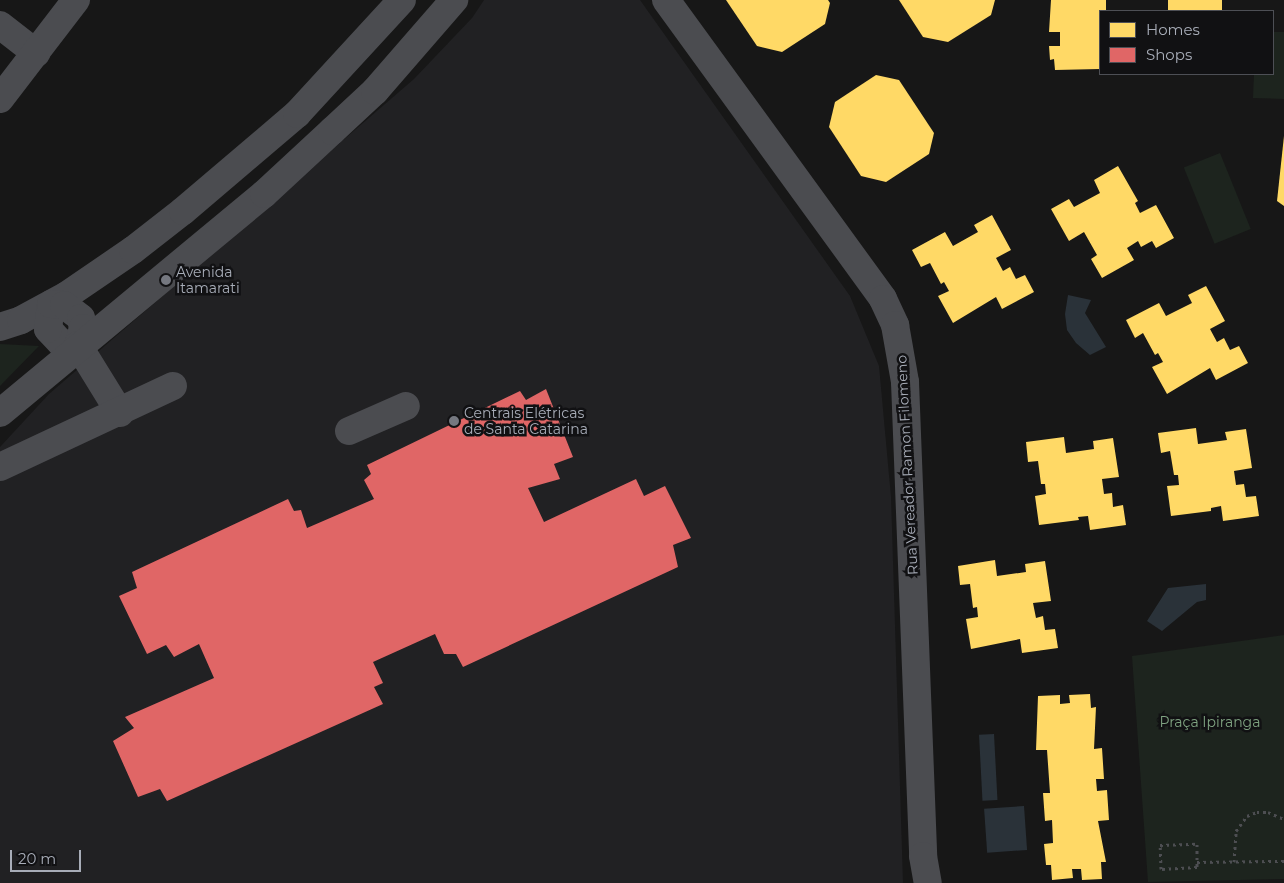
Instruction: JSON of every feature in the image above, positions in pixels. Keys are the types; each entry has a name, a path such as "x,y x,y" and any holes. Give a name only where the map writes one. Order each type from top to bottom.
{"street":[{"path":"0,99 76,0"},
{"path":"0,327 51,304 133,250 283,126 402,0"},
{"path":"0,413 78,345 264,194 375,90 454,0"},
{"name":"Rua Vereador Ramon Filomeno","path":"666,0 884,299 902,352 900,494 923,856 928,883"},
{"path":"0,25 36,52"},
{"path":"51,304 46,319 48,329 61,343 78,345"},
{"path":"78,345 120,413"},
{"path":"0,467 120,413 173,386"},
{"path":"348,431 406,406"}],"path":[{"path":"1234,862 1236,831 1247,816 1257,812 1268,812 1284,819"},
{"path":"1196,844 1197,862 1197,867 1161,869 1160,846 1196,844"},
{"path":"1197,862 1284,861"}],"shaded area":[{"name":"Centrais Elétricas de Santa Catarina","path":"484,0 640,0 850,296 879,366 891,497 903,883 0,883 0,447 49,394 414,79 472,18"},
{"path":"1068,295 1091,300 1085,313 1106,347 1090,355 1076,343 1067,330 1065,314"},
{"path":"1206,584 1206,600 1197,602 1162,631 1147,621 1168,588"},
{"path":"994,734 997,800 982,801 979,735"},
{"path":"1024,806 1027,850 987,853 984,809"}],"green space":[{"path":"1274,32 1284,32 1284,99 1253,98 1254,75 1274,75"},
{"path":"1220,153 1251,229 1215,244 1184,168"},
{"path":"0,344 39,346 0,386"},
{"name":"Praça Ipiranga","path":"1284,635 1284,879 1148,882 1132,656"}],"building: Homes":[{"path":"726,0 828,0 830,3 825,24 782,52 757,46"},
{"path":"899,0 995,0 991,15 948,42 923,37"},
{"path":"1051,0 1106,0 1106,10 1099,10 1099,69 1055,70 1054,59 1050,60 1049,46 1060,46 1060,32 1049,32"},
{"path":"1168,0 1222,0 1222,10 1168,10"},
{"path":"876,75 899,80 934,133 929,154 886,182 861,176 829,127 835,102"},
{"path":"1284,136 1284,206 1277,201"},
{"path":"1118,166 1138,201 1135,203 1140,213 1156,205 1174,238 1156,248 1152,241 1141,247 1138,241 1127,248 1134,260 1102,278 1091,259 1097,255 1084,232 1069,241 1051,209 1069,199 1074,207 1100,193 1094,180"},
{"path":"992,215 1011,250 996,258 1003,271 1010,267 1016,279 1025,275 1034,292 1002,309 996,297 953,323 938,296 949,291 944,282 941,284 930,263 921,267 912,250 945,232 953,246 978,232 974,225"},
{"path":"1206,286 1225,321 1210,329 1217,342 1224,338 1230,350 1239,346 1248,363 1216,380 1210,368 1167,394 1152,367 1163,362 1158,353 1155,355 1143,333 1135,338 1126,320 1159,303 1166,316 1192,303 1188,295"},
{"path":"1196,428 1198,444 1227,440 1225,432 1246,429 1252,468 1234,471 1236,485 1244,484 1246,497 1256,496 1259,516 1223,521 1221,506 1211,508 1211,511 1171,516 1167,486 1179,485 1178,475 1174,475 1170,451 1161,453 1158,433"},
{"path":"1064,437 1066,453 1094,449 1093,441 1113,438 1119,477 1102,479 1104,494 1112,493 1113,507 1123,505 1126,525 1090,530 1088,516 1078,517 1079,520 1039,525 1035,496 1046,494 1045,484 1041,484 1038,461 1028,462 1026,442"},
{"path":"995,560 997,576 1026,572 1025,564 1045,561 1051,601 1033,603 1036,618 1043,616 1045,630 1055,629 1058,648 1022,653 1020,639 971,649 966,619 978,617 977,607 973,608 970,584 960,585 958,566"},
{"path":"1090,694 1091,708 1096,707 1094,749 1102,748 1104,779 1096,779 1097,791 1107,790 1109,820 1098,821 1106,862 1101,862 1102,879 1082,880 1081,869 1072,869 1073,878 1052,880 1051,865 1046,865 1044,844 1053,843 1052,820 1045,821 1043,793 1050,793 1047,750 1036,750 1038,696 1060,695 1060,704 1070,703 1069,695"}],"building: Shops":[{"path":"546,389 573,457 554,464 560,479 528,488 544,522 636,479 644,496 665,486 691,538 673,545 678,567 463,667 456,654 444,654 435,634 373,662 383,683 374,687 383,704 167,801 160,789 138,797 113,741 134,728 125,717 214,678 199,644 174,657 166,645 147,654 119,596 137,588 132,572 288,499 294,511 301,510 307,528 374,499 364,480 371,474 367,465 520,391 526,400"}],"place":[{"name":"Avenida Itamarati","path":"166,280"},
{"name":"Centrais Elétricas de Santa Catarina","path":"454,421"}]}
